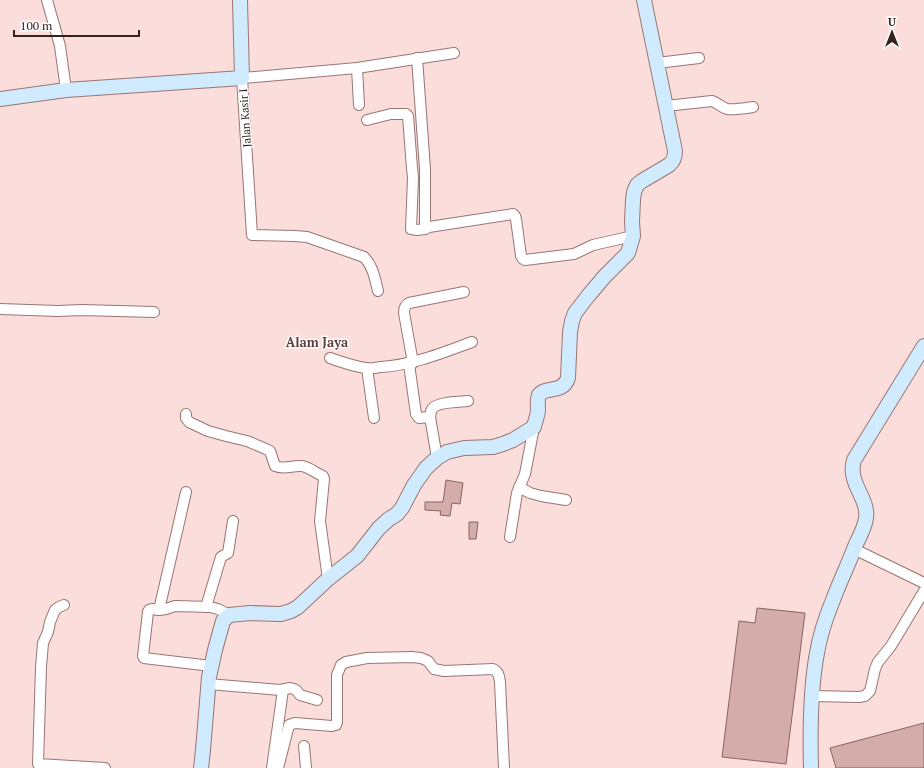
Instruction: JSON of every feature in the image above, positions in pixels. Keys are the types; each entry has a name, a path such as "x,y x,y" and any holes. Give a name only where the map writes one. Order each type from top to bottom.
{"street":[{"path":"47,0 60,46 66,90"},
{"name":"Jalan Kasir I","path":"240,0 242,78 252,235 307,237 364,257 371,267 378,291"},
{"path":"510,537 517,493 525,474 540,394 563,385 567,380 570,332 575,313 605,276 628,253 633,236 633,200 637,185 669,165 675,158 675,151 644,0"},
{"path":"0,99 66,90 242,78 356,68 454,53"},
{"path":"417,58 425,169 426,228"},
{"path":"657,63 700,58"},
{"path":"356,68 359,105"},
{"path":"666,106 712,101 728,109 752,107"},
{"path":"367,120 391,114 406,114 408,116 414,178 412,230 513,214 516,219 521,256 523,260 574,254 593,245 633,236"},
{"path":"430,417 419,418 416,414 404,307 409,303 464,292"},
{"path":"0,309 154,312"},
{"path":"330,358 354,366 367,368 390,367 411,363 472,342"},
{"path":"811,768 812,696 815,665 821,635 833,599 864,525 866,514 864,503 854,483 852,466 854,460 924,346"},
{"path":"367,368 374,418"},
{"path":"437,458 430,417 431,410 438,404 468,401"},
{"path":"186,414 186,418 189,422 208,431 247,441 270,451 275,466 278,468 303,466 323,476 321,527 328,579"},
{"path":"211,666 144,658 143,656 149,610 166,609 175,606 206,607 218,609 229,615 250,613 281,614 291,611 298,607 328,579 357,556 379,528 397,514 402,508 414,485 426,468 437,458 447,452 464,448 493,447 503,444 513,440 534,427"},
{"path":"519,487 530,493 566,500"},
{"path":"159,610 186,492"},
{"path":"206,607 221,557 228,553 233,521"},
{"path":"854,549 924,583"},
{"path":"812,696 862,697 867,694 870,691 878,662 891,646 924,590"},
{"path":"64,605 55,610 52,615 48,632 43,643 38,764 105,768"},
{"path":"201,768 208,684 211,666 223,621 229,615"},
{"path":"278,768 289,726 295,723 336,725 338,710 337,675 341,665 346,662 367,658 412,657 421,658 428,661 434,669 437,670 497,670 499,673 500,682 504,768"},
{"path":"208,684 283,690 290,688 297,691 300,695 317,700"},
{"path":"272,768 283,690"},
{"path":"304,746 306,768"}],"shaded area":[{"path":"0,0 924,0 924,768 0,768"}],"building":[{"path":"446,480 463,483 460,504 452,503 450,516 440,515 441,511 425,510 425,502 443,502"},
{"path":"469,522 478,522 476,539 469,539"},
{"path":"757,608 805,613 786,764 722,757 739,621 755,623"},
{"path":"924,723 924,768 836,768 830,748"}],"district":[{"name":"Alam Jaya","path":"317,342"}]}
